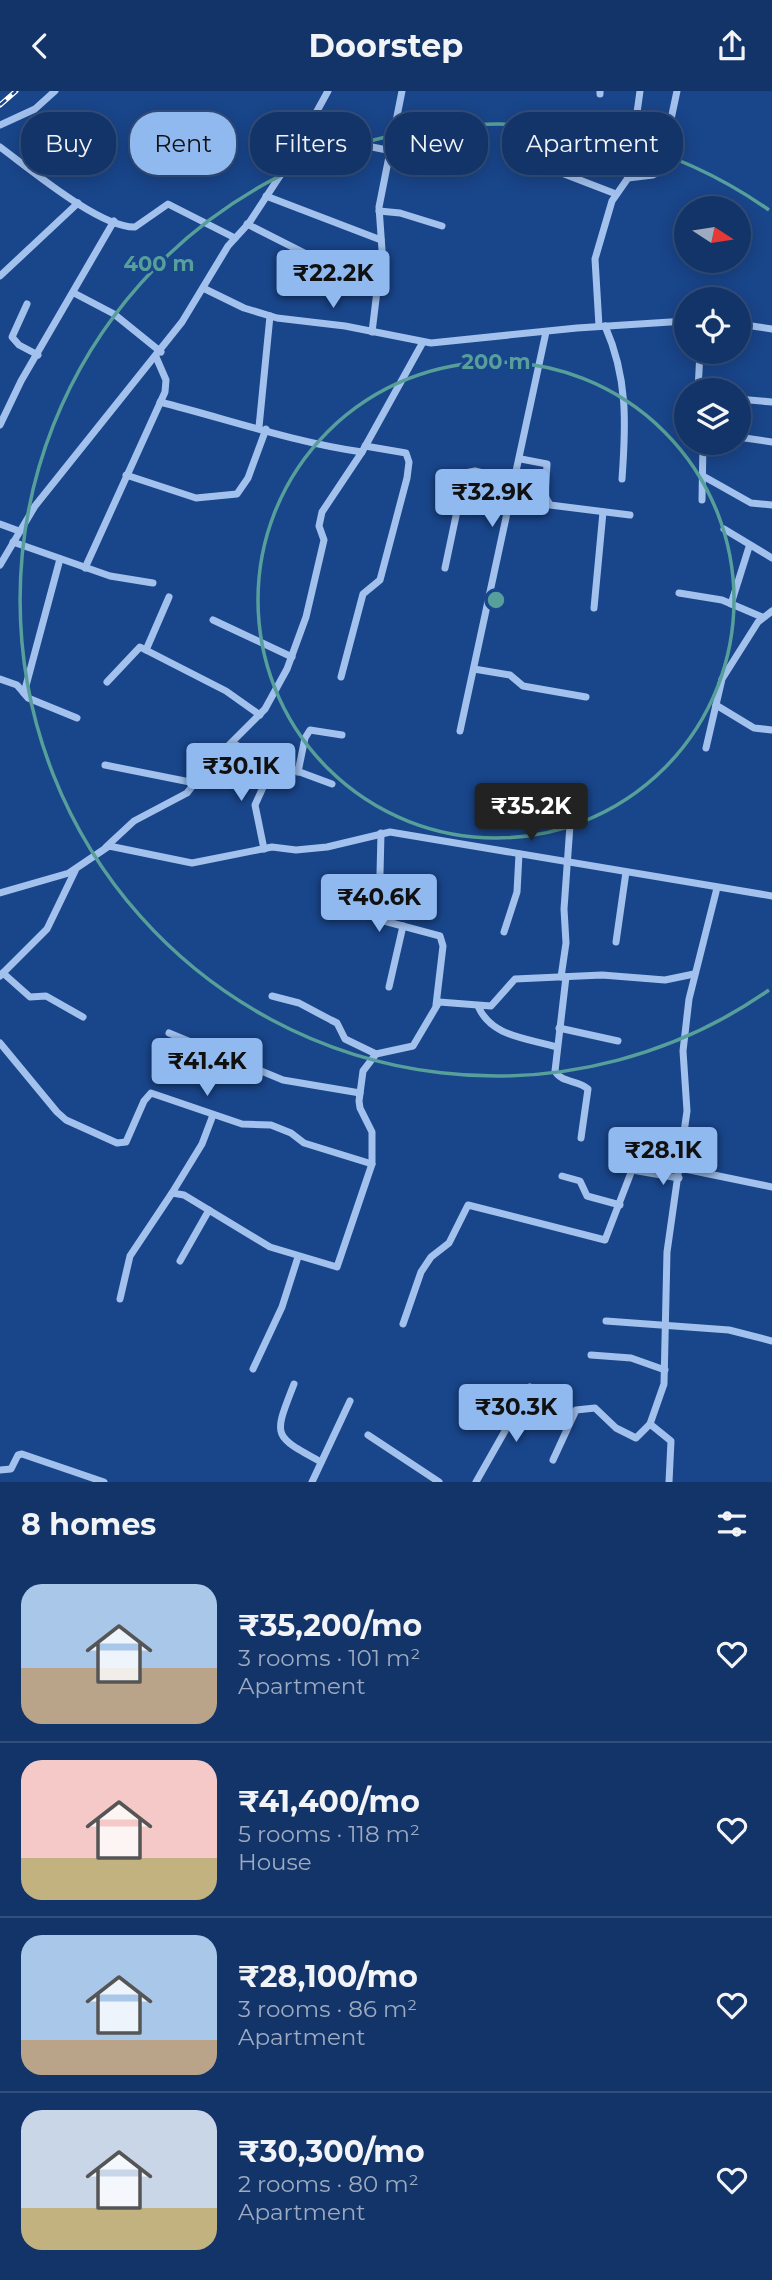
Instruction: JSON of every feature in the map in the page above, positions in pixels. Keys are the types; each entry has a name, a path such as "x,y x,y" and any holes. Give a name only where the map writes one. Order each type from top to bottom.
{"street":[{"path":"0,125 35,109 55,91"},
{"path":"316,112 328,91"},
{"path":"398,112 402,91"},
{"path":"637,112 640,91"},
{"path":"628,178 653,175 660,171 677,91"},
{"path":"0,147 78,203 114,221 135,227 168,204 235,238"},
{"path":"0,565 35,506 158,354 280,175"},
{"path":"372,332 381,240 379,211 387,175"},
{"path":"567,175 616,194"},
{"path":"622,479 626,406 613,344 602,326 595,259 616,194 628,175"},
{"path":"266,196 381,240"},
{"path":"0,276 78,203"},
{"path":"379,211 400,213 442,226"},
{"path":"0,425 114,221"},
{"path":"247,225 324,263 378,281"},
{"path":"203,288 244,308 270,316 423,342 466,341 546,331 674,322"},
{"path":"74,293 114,314 158,354 166,380 160,402 85,568"},
{"path":"27,303 12,337 19,345 38,355"},
{"path":"126,475 196,498 237,494 248,478 262,428 270,316"},
{"path":"751,326 772,329"},
{"path":"460,731 521,459 546,331"},
{"path":"0,893 75,870 106,847 134,821 177,799 260,715 279,686 306,617 324,540 319,526 322,512 363,449 423,342"},
{"path":"751,400 772,402"},
{"path":"160,402 262,428 308,445 406,453 408,470 380,580 363,594 341,677"},
{"path":"751,439 772,442"},
{"path":"702,500 703,455"},
{"path":"521,459 547,464 545,496 550,505 630,515"},
{"path":"445,568 465,473 475,471 516,481"},
{"path":"703,476 751,503 772,505"},
{"path":"594,608 603,512"},
{"path":"0,524 19,531"},
{"path":"724,529 749,547 772,558"},
{"path":"13,541 117,578 153,583"},
{"path":"731,604 749,547"},
{"path":"24,693 60,559"},
{"path":"678,593 731,604 762,617"},
{"path":"146,650 169,597"},
{"path":"706,748 722,679 762,617 772,611"},
{"path":"213,620 292,657"},
{"path":"107,682 136,648 146,650 226,691 260,715"},
{"path":"474,669 510,675 523,687 586,697"},
{"path":"0,679 17,685 24,693 77,718"},
{"path":"716,705 754,728 772,730"},
{"path":"298,772 305,738 310,730 342,735"},
{"path":"232,743 274,763 332,784"},
{"path":"264,849 255,804 274,763"},
{"path":"105,765 195,783"},
{"path":"538,787 562,789 572,797 564,909 566,943 556,1075 588,1089 581,1138"},
{"path":"106,847 191,863 276,847 289,849 341,844 382,833 407,832 569,864 772,896"},
{"path":"272,996 299,1003 331,1020 337,1024 345,1039 376,1054 413,1046 436,1005 442,941 436,933 384,921 379,915 382,833"},
{"path":"504,932 517,892 519,854"},
{"path":"75,870 47,929 27,952 1,975 30,997 46,996 83,1017"},
{"path":"617,941 626,872"},
{"path":"553,1460 576,1410 595,1408 616,1428 636,1437 650,1424 661,1398 665,1370 667,1252 687,1111 683,1051 694,974 718,888"},
{"path":"389,986 403,926"},
{"path":"436,1005 443,1001 478,1006 495,1003 515,979 601,975 666,980 694,974"},
{"path":"478,1006 485,1021 497,1030 557,1047"},
{"path":"559,1028 618,1041"},
{"path":"169,1033 283,1080 360,1093"},
{"path":"0,1043 66,1120 122,1144 129,1137 144,1101 151,1093 242,1124 271,1125 304,1143 372,1164"},
{"path":"172,1193 184,1195 259,1241 332,1267 340,1263 372,1164 372,1132 360,1108 360,1093 363,1072 376,1054"},
{"path":"120,1299 130,1256 202,1144 213,1115"},
{"path":"680,1168 772,1187"},
{"path":"403,1324 421,1272 431,1257 449,1243 468,1205 605,1240 632,1170 679,1178"},
{"path":"562,1177 580,1181 587,1196 620,1205"},
{"path":"180,1261 209,1210"},
{"path":"253,1369 282,1307 298,1257"},
{"path":"606,1321 666,1328 729,1330 772,1341"},
{"path":"591,1355 631,1358 665,1370"},
{"path":"294,1384 280,1420 279,1433 284,1441 321,1462"},
{"path":"476,1482 530,1387"},
{"path":"312,1482 350,1401"},
{"path":"650,1424 671,1441 669,1482"},
{"path":"368,1435 439,1482"},
{"path":"0,1470 10,1469 18,1455 22,1454 104,1482"}],"railway":[{"path":"0,105 16,91"}]}
